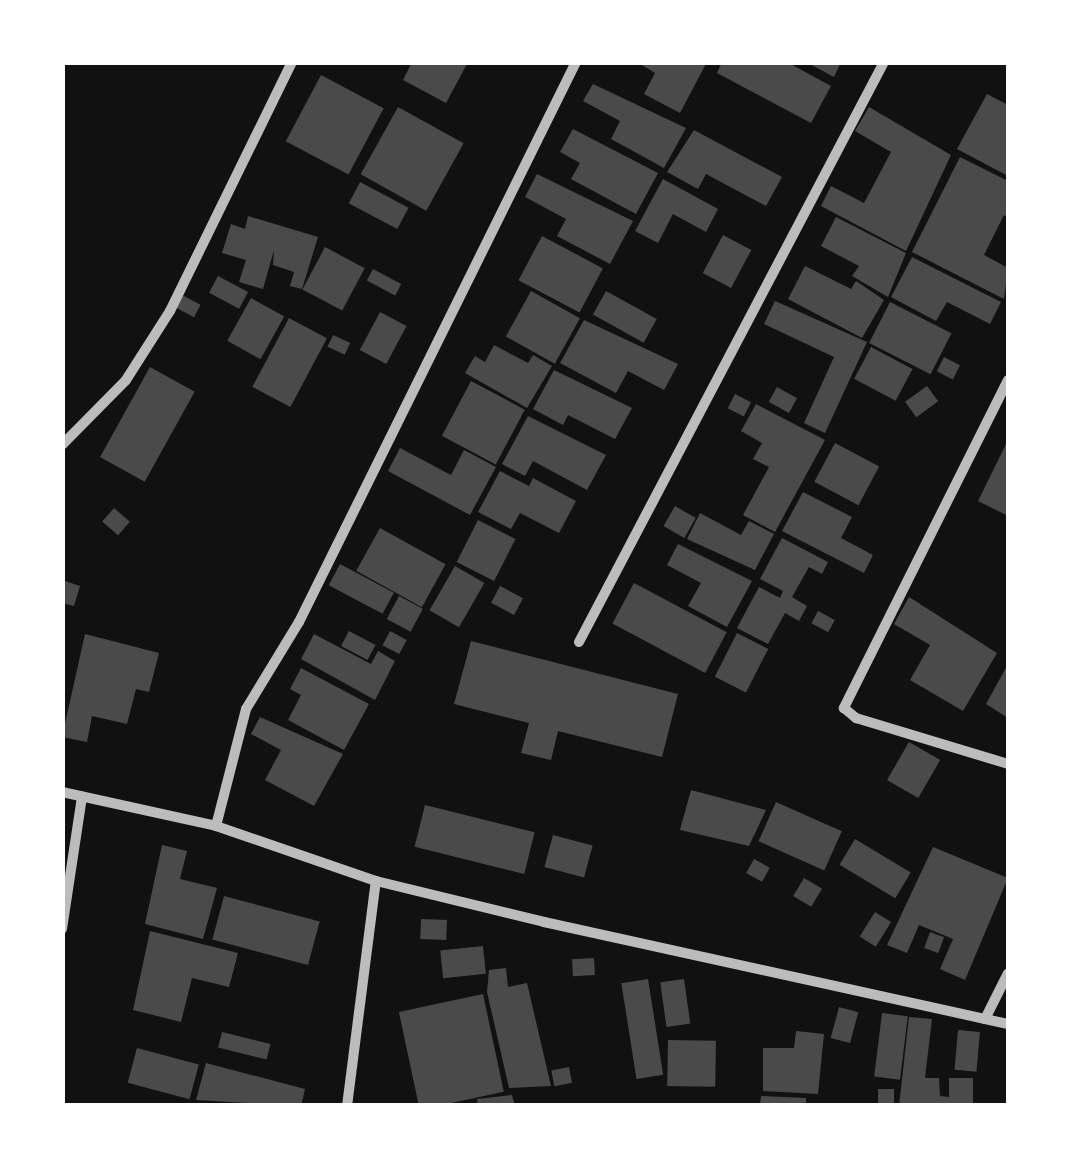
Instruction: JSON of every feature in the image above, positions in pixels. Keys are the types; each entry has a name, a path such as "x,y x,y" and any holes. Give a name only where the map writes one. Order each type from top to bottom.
{"street":[{"path":"62,445 126,380 170,311 292,62"},
{"path":"216,826 246,709 299,622 576,62"},
{"path":"579,642 884,62"},
{"path":"1008,380 844,708 856,718 1008,764"},
{"path":"62,792 216,826 376,881 1008,1024"},
{"path":"62,929 82,796"},
{"path":"347,1106 376,881"},
{"path":"985,1019 1008,973"}],"building":[{"path":"412,62 468,62 446,103 403,80"},
{"path":"637,62 707,62 680,113 644,94 655,73"},
{"path":"722,62 787,62 831,86 811,123 717,73"},
{"path":"806,62 841,62 834,77"},
{"path":"321,75 384,108 348,175 286,141"},
{"path":"593,84 686,128 664,168 611,139 620,121 583,101"},
{"path":"987,94 1008,105 1008,176 957,149"},
{"path":"398,107 464,143 426,211 361,174"},
{"path":"869,107 951,155 906,251 821,206 831,186 864,203 891,152 855,131"},
{"path":"573,129 658,173 636,214 571,179 580,163 560,152"},
{"path":"694,130 782,177 766,206 706,174 698,189 667,172"},
{"path":"960,157 1008,181 1008,218 1004,215 984,255 1008,268 1004,299 912,252"},
{"path":"537,174 633,221 610,264 557,236 566,219 525,197"},
{"path":"663,179 718,209 706,232 673,214 658,243 635,231"},
{"path":"360,182 409,208 397,229 349,203"},
{"path":"248,216 318,237 302,289 290,286 294,272 273,265 274,250 263,289 239,282 246,260 222,253 231,224 245,229"},
{"path":"836,217 906,253 888,297 852,276 859,266 821,246"},
{"path":"723,235 751,250 731,288 703,273"},
{"path":"542,236 603,268 579,313 519,280"},
{"path":"325,247 365,268 342,311 302,289"},
{"path":"912,257 1001,302 990,324 947,302 936,321 891,297"},
{"path":"805,266 851,289 856,281 884,300 862,338 788,299"},
{"path":"373,269 401,284 395,296 367,280"},
{"path":"218,276 248,292 239,309 209,293"},
{"path":"531,291 580,318 555,364 506,336"},
{"path":"606,291 657,319 644,343 593,315"},
{"path":"182,295 201,305 194,317 175,307"},
{"path":"251,298 284,316 260,359 227,341"},
{"path":"775,301 867,342 825,433 804,423 834,357 764,324"},
{"path":"890,302 951,333 931,374 869,343"},
{"path":"380,312 406,326 386,364 360,350"},
{"path":"289,318 327,338 290,407 252,387"},
{"path":"584,320 678,364 664,390 628,371 616,393 560,363"},
{"path":"333,335 350,343 345,355 328,347"},
{"path":"494,345 528,363 533,355 552,366 527,408 465,373 475,356 485,362"},
{"path":"871,347 912,369 896,401 854,379"},
{"path":"944,357 960,365 953,379 937,371"},
{"path":"150,367 195,392 145,482 100,457"},
{"path":"554,370 632,408 615,439 568,415 563,425 533,409"},
{"path":"471,381 525,410 496,464 442,436"},
{"path":"927,386 938,401 916,417 905,402"},
{"path":"777,387 797,398 789,413 769,402"},
{"path":"735,394 751,402 744,416 728,408"},
{"path":"756,404 825,440 775,532 743,515 769,467 753,459 762,443 741,431"},
{"path":"528,416 606,455 587,490 533,461 525,476 502,464"},
{"path":"1008,440 1008,516 978,501"},
{"path":"835,443 879,466 858,505 814,482"},
{"path":"400,448 451,475 464,450 496,467 470,515 388,471"},
{"path":"500,471 529,486 533,478 576,501 559,533 520,513 511,529 478,512"},
{"path":"803,492 852,517 841,538 873,555 864,573 782,531"},
{"path":"675,506 696,518 684,538 664,526"},
{"path":"114,508 130,522 118,535 102,522"},
{"path":"700,513 741,535 749,521 774,534 755,570 687,539"},
{"path":"478,520 515,539 494,581 457,562"},
{"path":"380,528 446,564 422,607 356,571"},
{"path":"782,538 828,562 822,574 809,567 792,597 807,606 799,621 785,613 768,644 737,628 759,587 780,598 783,591 760,579"},
{"path":"678,544 752,581 727,627 688,606 701,583 667,565"},
{"path":"340,564 394,593 383,614 329,585"},
{"path":"455,566 484,583 459,627 430,610"},
{"path":"62,580 80,586 74,606 62,603"},
{"path":"634,583 727,632 705,673 612,624"},
{"path":"500,586 523,598 514,615 491,603"},
{"path":"399,596 423,609 411,632 387,619"},
{"path":"909,597 997,653 963,711 910,680 930,645 894,624"},
{"path":"818,611 835,620 828,632 811,623"},
{"path":"349,631 375,645 368,660 341,646"},
{"path":"390,631 407,640 399,654 382,645"},
{"path":"737,633 768,649 746,693 715,677"},
{"path":"85,634 159,653 149,692 136,689 127,724 92,716 87,742 62,737"},
{"path":"314,634 371,664 378,651 395,661 375,700 301,659"},
{"path":"471,641 678,694 662,757 558,731 551,760 521,753 529,723 454,704"},
{"path":"1008,664 1008,718 986,704"},
{"path":"301,668 369,704 344,750 288,720 301,695 290,689"},
{"path":"260,717 343,754 314,806 265,780 281,750 251,734"},
{"path":"909,742 940,760 918,798 887,780"},
{"path":"691,790 766,810 749,846 680,830"},
{"path":"776,802 842,831 824,871 759,841"},
{"path":"425,805 535,832 524,874 415,847"},
{"path":"553,835 593,846 584,877 544,867"},
{"path":"855,839 911,872 895,898 840,865"},
{"path":"162,845 187,851 180,879 217,888 203,939 145,924"},
{"path":"933,847 1008,878 965,980 940,969 953,939 919,925 907,953 887,945"},
{"path":"754,859 770,868 762,882 746,873"},
{"path":"804,878 822,889 811,907 793,896"},
{"path":"224,896 320,922 308,965 212,939"},
{"path":"875,912 891,922 876,947 860,937"},
{"path":"421,919 447,920 446,940 420,939"},
{"path":"150,931 238,953 229,987 192,978 181,1022 133,1010"},
{"path":"930,932 944,937 938,953 924,948"},
{"path":"483,946 486,974 443,978 440,950"},
{"path":"594,958 595,975 573,976 572,959"},
{"path":"506,968 508,987 527,983 551,1086 509,1088 487,992 489,970"},
{"path":"648,979 663,1075 637,1079 621,983"},
{"path":"684,979 690,1024 666,1027 660,982"},
{"path":"483,994 504,1092 419,1106 399,1012"},
{"path":"839,1007 858,1012 850,1043 831,1038"},
{"path":"882,1013 908,1016 900,1080 874,1077"},
{"path":"909,1017 932,1019 925,1078 939,1078 940,1096 949,1097 949,1078 973,1078 973,1106 899,1106"},
{"path":"958,1030 980,1032 976,1072 955,1070"},
{"path":"796,1031 824,1034 818,1094 763,1091 763,1048 794,1048"},
{"path":"222,1032 271,1044 267,1060 218,1048"},
{"path":"668,1040 716,1041 715,1087 667,1086"},
{"path":"137,1048 199,1065 190,1099 128,1083"},
{"path":"206,1063 305,1089 301,1106 196,1100"},
{"path":"569,1067 572,1083 554,1086 551,1070"},
{"path":"878,1089 894,1089 894,1105 878,1105"},
{"path":"512,1095 515,1106 478,1106 477,1099"},
{"path":"761,1096 806,1098 806,1106 760,1106"}]}
